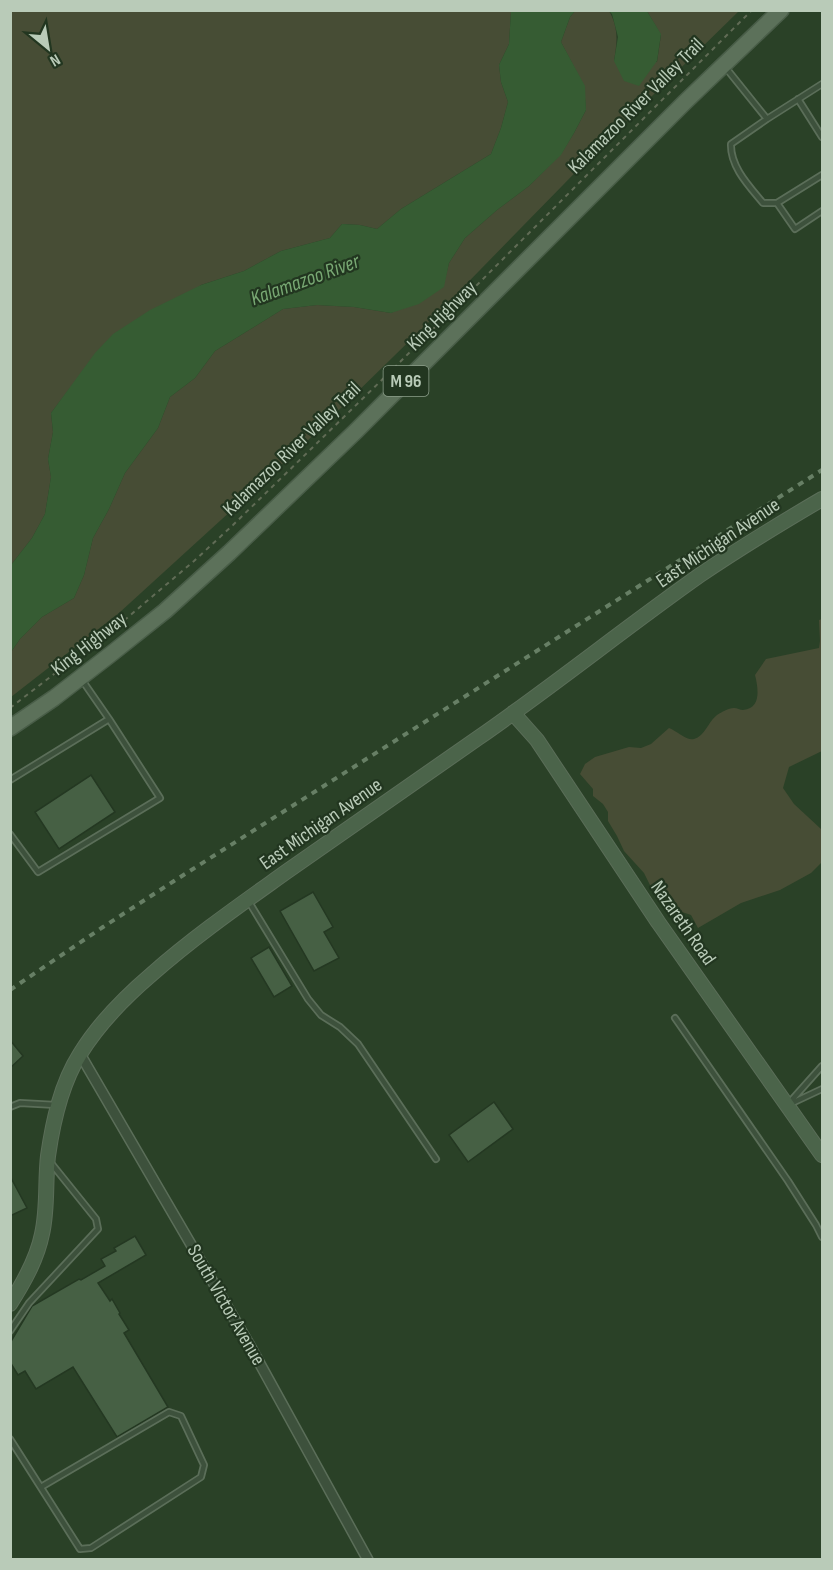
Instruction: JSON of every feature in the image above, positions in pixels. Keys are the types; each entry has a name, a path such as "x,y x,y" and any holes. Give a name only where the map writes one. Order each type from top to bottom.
{"main road":[{"name":"King Highway","path":"10,728 80,678 165,611 229,553 356,431 685,102 781,10"}],"street":[{"name":"East Michigan Avenue","path":"10,1304 33,1264 42,1235 48,1159 59,1105 68,1076 80,1054 105,1020 131,993 183,947 247,900 513,713 701,575 822,499"},
{"name":"Nazareth Road","path":"513,713 537,740 658,922 822,1155"},
{"name":"South Victor Avenue","path":"80,1054 249,1344 368,1560"}],"lane":[{"path":"724,66 768,119"},
{"path":"822,84 730,144 730,153 742,176 763,203 777,203 822,175"},
{"path":"798,99 822,137"},
{"path":"777,203 795,229 822,211"},
{"path":"10,834 38,872 160,798 80,678"},
{"path":"10,780 109,719"},
{"path":"247,900 308,999 321,1015 340,1027 358,1044 436,1159"},
{"path":"675,1018 788,1181 822,1237"},
{"path":"787,1105 822,1066"},
{"path":"787,1105 822,1089"},
{"path":"10,1107 20,1103 59,1105"},
{"path":"10,1331 28,1303 98,1229 96,1219 48,1159"},
{"path":"10,1439 80,1549 91,1548 201,1477 204,1465 181,1416 169,1412 41,1487"}],"path":[{"name":"Kalamazoo River Valley Trail","path":"10,708 127,618 233,525 391,371 752,10"}],"shaded area":[{"path":"11,11 511,11 509,44 499,65 501,82 508,102 491,154 401,209 377,229 342,224 330,238 281,251 244,271 201,285 70,388 51,413 53,432 48,459 51,477 45,514 32,538 11,565"},
{"path":"575,11 609,11 616,30 614,61 657,62 661,35 647,11 739,11 301,447 119,613 11,697 11,652 20,639 42,617 74,598 84,575 93,538 125,473 158,428 170,397 195,378 215,351 283,309 317,305 354,307 391,313 443,287 449,263 465,238 529,186 561,154 586,110 584,86 561,42 570,17"},
{"path":"822,619 822,751 789,767 783,788 794,804 821,829 822,862 811,873 780,890 741,903 698,928 691,915 667,907 651,887 644,873 624,851 608,821 608,812 603,804 593,796 593,789 580,774 585,764 595,757 629,747 641,748 651,744 669,728 694,739 701,735 714,718 723,711 732,708 749,709 756,702 757,697 755,675 766,659 819,648 819,620"}],"water":[{"name":"Kalamazoo River","path":"511,11 575,11 570,17 561,42 585,86 586,110 561,155 529,186 465,238 449,263 444,287 419,304 391,313 354,307 317,305 283,309 215,351 195,378 170,397 158,428 125,473 93,538 84,575 74,598 42,617 20,639 11,652 11,565 32,538 45,514 51,477 48,459 53,432 51,413 95,353 113,334 150,310 201,285 244,271 281,251 330,238 342,224 377,229 401,209 491,154 508,102 501,82 499,65 509,44"},
{"path":"609,11 647,11 661,34 657,61 639,86 624,81 614,61 618,37 612,14"}],"building":[{"path":"91,775 115,812 59,849 35,812"},
{"path":"313,892 333,927 324,932 339,958 314,971 280,911"},
{"path":"269,947 292,986 274,997 251,958"},
{"path":"10,1040 23,1056 10,1068"},
{"path":"494,1102 513,1129 468,1162 449,1135"},
{"path":"10,1176 27,1208 10,1216"},
{"path":"135,1236 146,1255 98,1283 110,1301 112,1299 120,1313 129,1330 124,1333 168,1407 117,1437 73,1367 36,1389 25,1371 18,1375 10,1362 10,1343 32,1306 105,1266 101,1259 116,1251 114,1248"}],"railway":[{"path":"10,990 174,881 822,470"}]}
